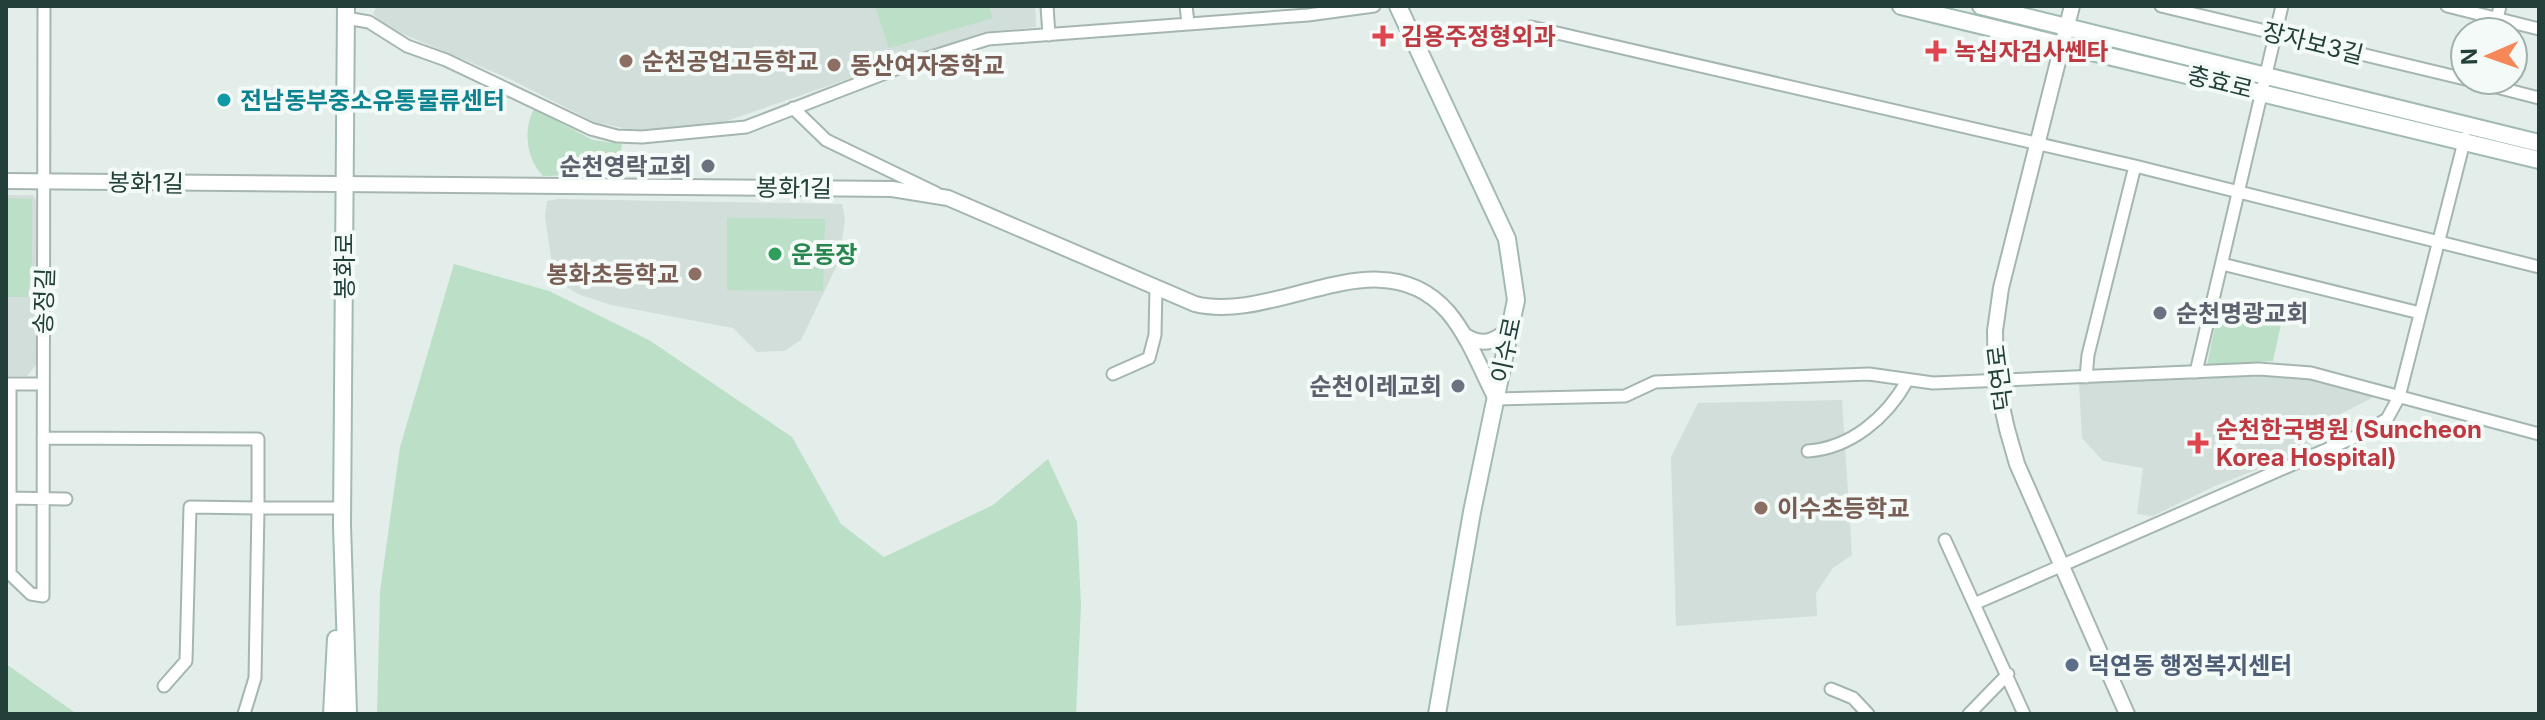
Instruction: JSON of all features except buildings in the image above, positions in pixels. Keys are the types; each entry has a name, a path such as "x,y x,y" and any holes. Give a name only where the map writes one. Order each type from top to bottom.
{"main road":[{"name":"이수로","path":"1398,6 1507,239 1514,278 1513,324 1437,714"},
{"name":"충효로","path":"1901,6 2061,43 2468,125 2539,143"},
{"name":"충효로","path":"1981,6 2067,26 2464,143 2539,160"},
{"name":"봉화로","path":"346,12 342,525 348,714"},
{"name":"봉화로","path":"332,714 342,525"}],"street":[{"name":"송정길","path":"8,572 31,594 43,596 44,6"},
{"path":"1047,6 1049,35"},
{"path":"1186,6 1188,23"},
{"path":"346,12 369,22 407,46 446,60 603,133 671,136 746,127 906,65 988,39 1374,6"},
{"name":"덕연로","path":"2072,6 2001,288 1995,331 1996,380 2017,464 2127,714"},
{"name":"장자보3길","path":"2161,6 2449,76"},
{"path":"2196,372 2282,6"},
{"path":"2447,6 2499,12 2539,29"},
{"path":"1531,27 2135,166 2539,267"},
{"path":"793,108 826,140 948,198"},
{"path":"1974,604 2364,433 2387,419 2399,397 2468,125"},
{"path":"2086,377 2088,355 2135,166"},
{"name":"봉화1길","path":"6,181 892,189 948,198 1156,288 1215,309 1244,308 1348,281 1378,280 1415,289 1435,300 1464,335 1496,399"},
{"path":"2222,264 2420,313"},
{"path":"1113,374 1149,358 1155,335 1156,288"},
{"path":"1464,335 1475,342 1488,342 1501,337 1513,324"},
{"path":"1496,399 1625,396 1655,382 1869,374 1907,381 1996,380 2259,369 2311,373 2539,434"},
{"path":"1808,451 1856,435 1886,412 1907,381"},
{"path":"8,572 8,384 42,384"},
{"path":"43,438 258,439 255,678 244,714"},
{"path":"8,498 66,499"},
{"path":"164,686 186,661 190,507 342,508"},
{"path":"1945,540 2024,714"},
{"path":"1969,714 2008,674"},
{"path":"1831,689 1853,698 1868,714"}],"shaded area":[{"name":"순천공업고등학교","path":"377,6 1035,6 1036,27 983,32 724,122 638,131 594,122 508,78 386,27 373,14"},
{"path":"6,195 33,195 38,203 36,365 27,376 6,376"},
{"name":"봉화초등학교","path":"547,201 842,204 845,219 839,261 801,340 784,351 757,352 733,328 611,305 578,294 560,283 552,265 545,216"},
{"name":"순천한국병원 (Suncheon Korea Hospital)","path":"2241,374 2291,375 2376,396 2305,432 2312,448 2215,486 2153,516 2137,514 2143,468 2103,461 2082,438 2079,384"},
{"name":"이수초등학교","path":"1842,400 1852,555 1833,568 1816,593 1817,616 1676,626 1671,457 1698,403"}],"green space":[{"path":"875,6 989,6 993,18 889,48"},
{"path":"534,109 593,140 622,144 617,174 543,176 533,161 528,144 528,126"},
{"path":"6,198 32,199 32,258 28,297 6,297"},
{"name":"운동장","path":"727,218 825,219 823,291 727,290"},
{"path":"454,264 549,291 649,340 792,437 841,524 884,557 993,505 1048,459 1077,522 1081,606 1076,714 377,714 380,592 400,447"},
{"path":"2219,306 2282,320 2273,361 2207,365"},
{"path":"6,664 77,714 6,714"}],"place":[{"name":"김용주정형외과","path":"1383,36"},
{"name":"녹십자검사쎈타","path":"1936,51"},
{"name":"순천공업고등학교","path":"626,61"},
{"name":"동산여자중학교","path":"834,65"},
{"name":"전남동부중소유통물류센터","path":"224,100"},
{"name":"순천영락교회","path":"708,166"},
{"name":"운동장","path":"775,254"},
{"name":"봉화초등학교","path":"695,274"},
{"name":"순천명광교회","path":"2160,313"},
{"name":"순천이레교회","path":"1458,386"},
{"name":"순천한국병원 (Suncheon Korea Hospital)","path":"2198,443"},
{"name":"이수초등학교","path":"1761,508"},
{"name":"덕연동 행정복지센터","path":"2072,665"}]}
